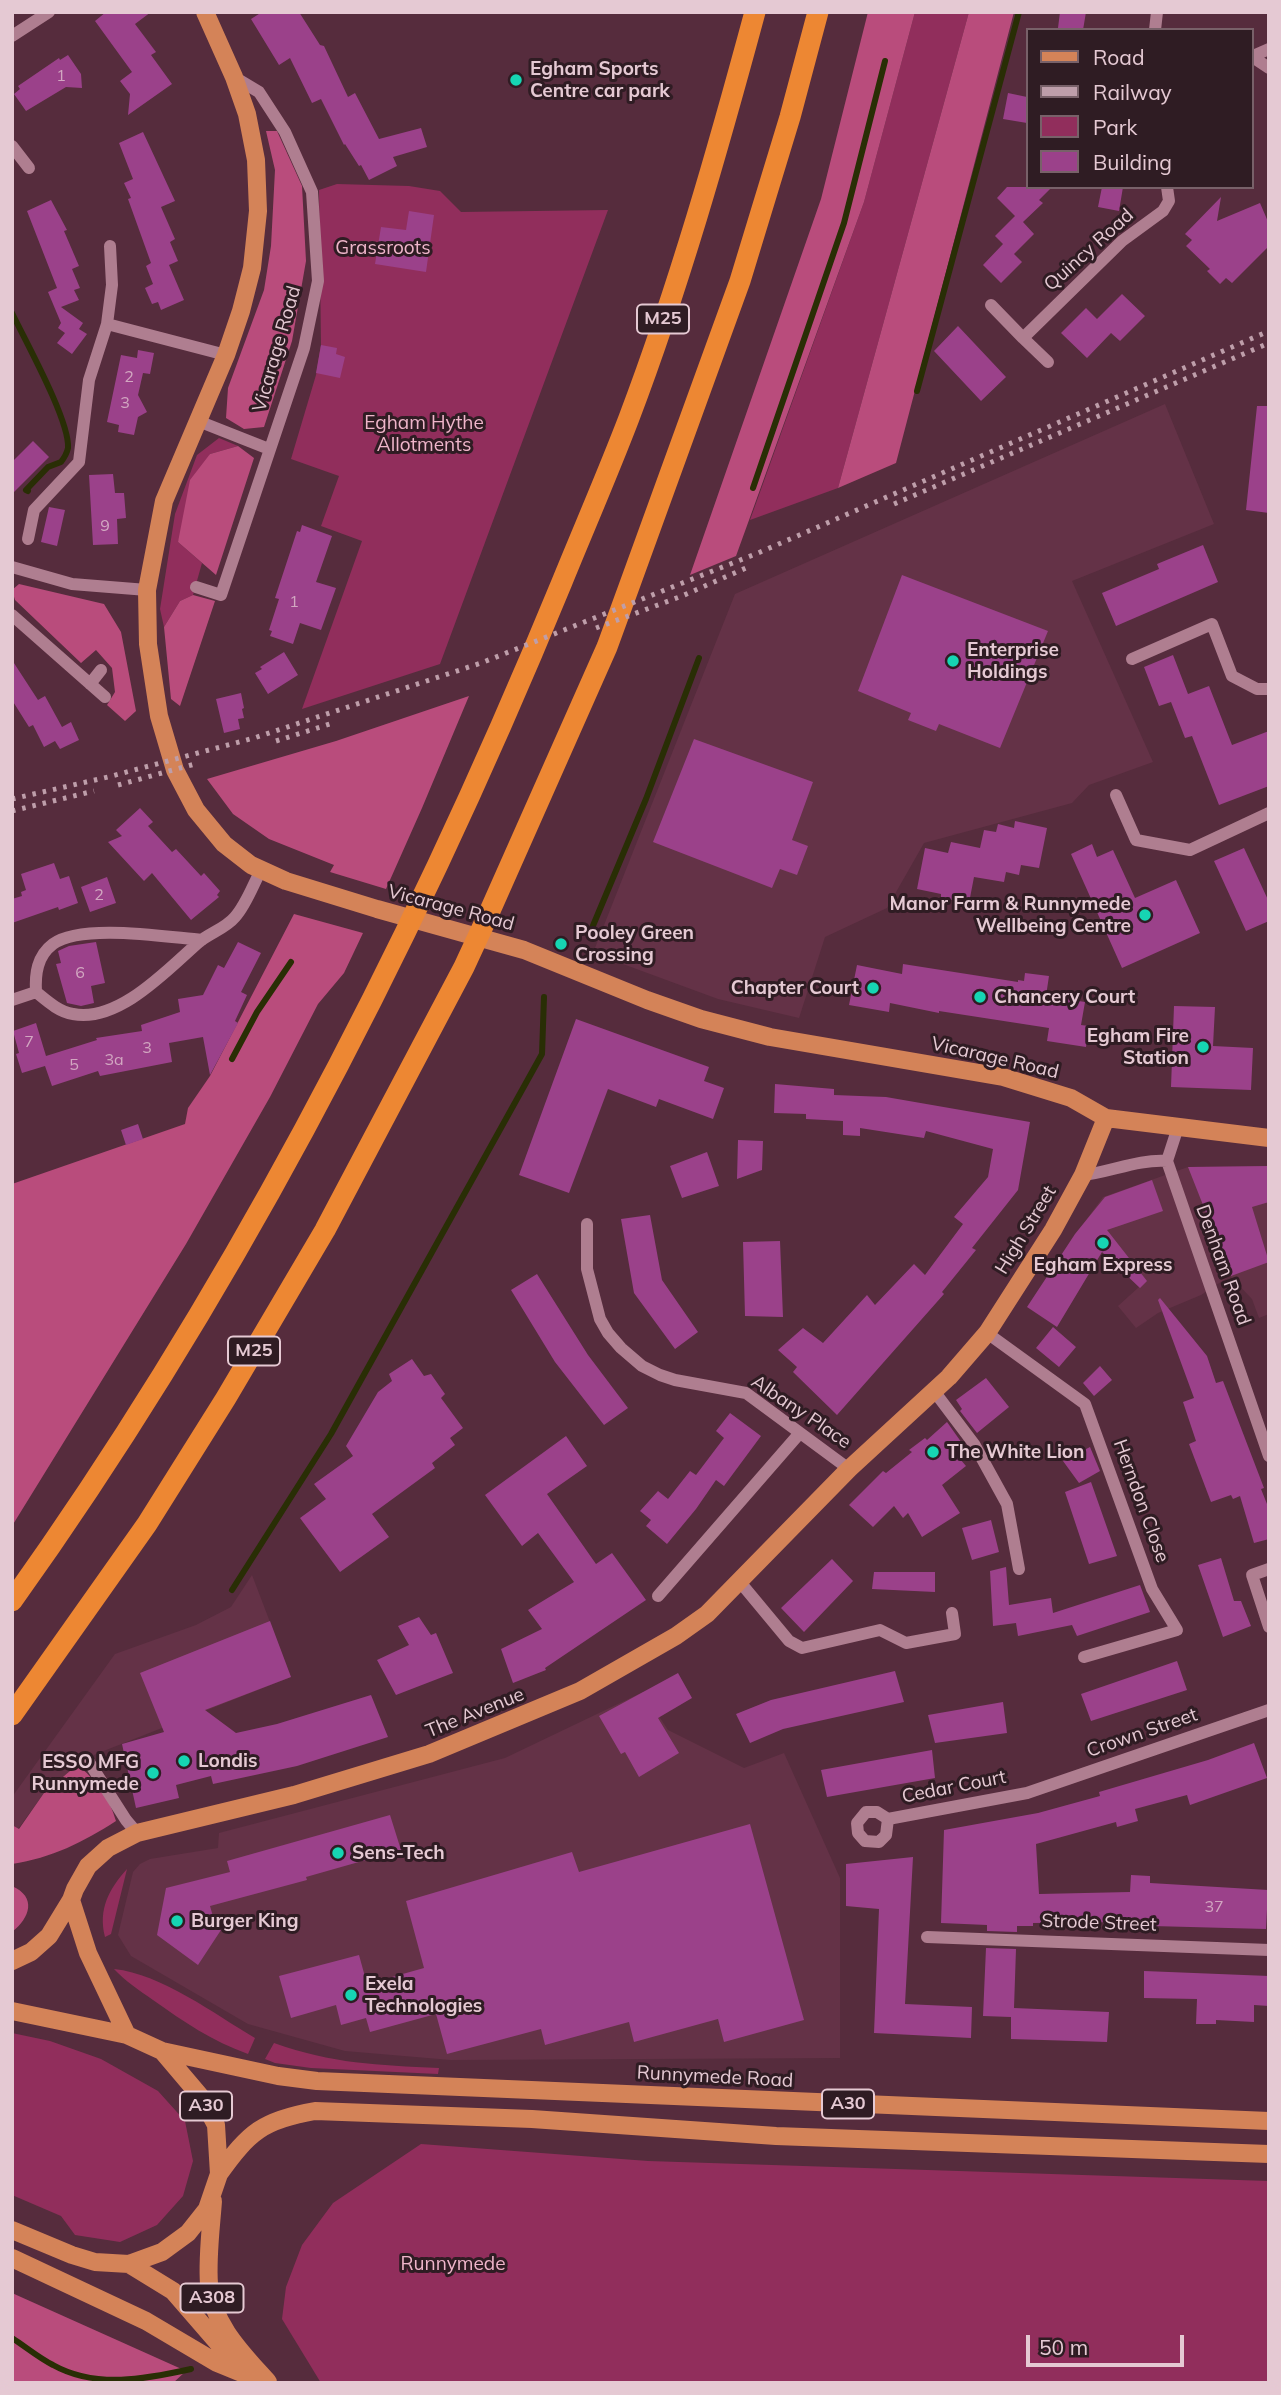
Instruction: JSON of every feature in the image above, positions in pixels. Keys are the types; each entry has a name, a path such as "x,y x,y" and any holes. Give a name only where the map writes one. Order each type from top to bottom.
{"highway":[{"name":"M25","path":"12,1601 45,1555 170,1362 262,1208 399,950 522,680 629,419 697,215 755,12"},
{"name":"M25","path":"12,1715 147,1524 226,1398 325,1230 464,967 607,646 740,281 790,117 818,12"}],"main road":[{"name":"Vicarage Road","path":"205,12 247,114 256,160 258,211 252,268 226,355 164,501 148,590 148,644 159,716 175,770 196,810 208,826 240,858 286,881 524,950 636,996 701,1019 770,1037 1003,1077 1071,1098 1106,1118"},
{"path":"1106,1118 1269,1138"},
{"name":"High Street","path":"849,1469 934,1391 987,1334 1053,1230 1083,1175 1106,1118"},
{"name":"The Avenue","path":"12,1961 32,1951 49,1936 88,1866 108,1848 137,1833 295,1795 429,1754 536,1712 580,1691 676,1636 707,1614 849,1469"},
{"path":"71,1900 88,1953 127,2035"},
{"name":"A30","path":"12,2011 127,2035 162,2051 201,2097 216,2125 219,2174 207,2209 188,2233 162,2252 129,2264 95,2262 12,2230"},
{"name":"Runnymede Road","path":"162,2051 278,2076 317,2081 1269,2122"},
{"name":"A30","path":"219,2174 241,2144 262,2127 284,2117 315,2111 532,2119 776,2136 1269,2154"},
{"name":"A308","path":"214,2194 209,2287 215,2310 231,2339 265,2382"},
{"path":"12,2258 146,2322 216,2363 265,2382"},
{"name":"A308","path":"129,2264 173,2291 225,2351 265,2382"}],"street":[{"path":"12,36 49,12"},
{"path":"1253,57 1269,68"},
{"name":"Vicarage Road","path":"196,587 221,595 304,348 318,281 312,192 285,132 258,92 234,77"},
{"path":"12,146 29,168"},
{"name":"Quincy Road","path":"1023,338 1122,241 1163,211 1169,201 1167,189"},
{"path":"28,539 34,510 79,462 89,380 107,324 111,285 110,246"},
{"path":"991,305 1048,362"},
{"path":"107,324 226,355"},
{"path":"198,421 268,449"},
{"path":"12,567 72,584 148,590"},
{"path":"12,615 105,697"},
{"path":"1132,659 1212,624 1232,676 1257,689 1269,689"},
{"path":"90,684 101,670"},
{"path":"1116,795 1136,840 1190,850 1269,813"},
{"path":"202,940 95,933 70,936 54,944 43,955 35,974 36,992 54,1006 73,1014 99,1013 128,1000 202,940 234,918 261,870"},
{"path":"12,1000 36,992"},
{"path":"1083,1175 1150,1160 1167,1161 1178,1127"},
{"name":"Denham Road","path":"1167,1161 1269,1456"},
{"name":"Albany Place","path":"587,1224 587,1269 600,1319 621,1348 642,1366 660,1375 747,1393 849,1469"},
{"name":"Herndon Close","path":"987,1334 1085,1404 1152,1589 1177,1630 1084,1657"},
{"path":"934,1391 974,1444 994,1477 1006,1504 1019,1569"},
{"path":"658,1596 799,1434"},
{"path":"1269,1570 1252,1575 1269,1627"},
{"path":"740,1582 789,1641 802,1648 880,1630 906,1643 955,1634 952,1613"},
{"name":"Crown Street","path":"1027,1793 1269,1710"},
{"path":"87,1759 137,1833"},
{"name":"Cedar Court","path":"888,1819 1027,1793"},
{"name":"Strode Street","path":"927,1937 1269,1950"}],"shaded area":[{"path":"868,12 915,12 864,202 736,556 690,575 821,199"},
{"path":"969,12 1014,12 896,463 838,488"},
{"path":"266,131 277,131 302,186 306,261 292,341 264,427 244,429 226,418 228,388 264,290 271,246 275,170"},
{"path":"1165,404 1214,524 1072,581 1153,762 1089,785 1072,803 924,843 887,908 825,937 799,1018 718,999 593,953 735,594"},
{"path":"238,446 254,458 216,575 178,542 190,480 210,454"},
{"path":"19,584 104,604 121,632 136,711 125,721 107,705 115,692 112,668 96,650 81,663 15,600 12,590"},
{"path":"193,595 215,601 180,706 171,699 164,627 180,601"},
{"path":"469,696 386,889 330,872 334,865 269,839 233,814 207,779 336,741"},
{"path":"294,914 363,933 344,973 318,1004 270,1097 186,1244 12,1526 12,1184 185,1124 188,1108 210,1076"},
{"path":"1269,1166 1269,1314 1259,1318 1252,1299 1230,1276 1201,1295 1158,1313 1136,1328 1118,1306 1139,1287 1102,1252 1075,1235 1103,1197 1188,1167"},
{"path":"252,1575 291,1677 96,1754 77,1765 44,1793 18,1829 12,1825 12,1797 115,1654 196,1625 231,1607"},
{"path":"643,1692 668,1730 744,1768 784,1753 840,1878 840,2058 451,2060 345,2051 248,2024 131,1956 118,1935 133,1872 140,1864 150,1859 218,1848 219,1833 505,1758"},
{"path":"77,1765 101,1790 116,1821 67,1848 12,1864 12,1825 19,1829 44,1793"},
{"path":"12,1886 25,1896 28,1908 23,1920 12,1932"},
{"path":"12,2293 186,2371 173,2383 12,2383"}],"green space":[{"path":"915,12 969,12 838,488 750,520 864,202"},
{"name":"Egham Hythe Allotments","path":"337,184 409,186 440,191 461,212 608,210 440,664 302,709 362,541 321,526 339,476 291,459 316,375 321,345 319,190"},
{"path":"219,438 238,446 210,454 178,542 202,563 193,595 180,601 164,627 160,609 175,514 197,455"},
{"path":"127,1869 111,1934 105,1937 104,1908 110,1892"},
{"path":"114,1969 132,1972 169,1987 255,2038 248,2054 187,2023 132,1985"},
{"path":"12,2033 50,2041 101,2059 158,2091 185,2121 193,2161 183,2196 157,2225 120,2242 75,2235 61,2216 12,2195"},
{"path":"274,2043 336,2059 439,2068 438,2074 311,2068 275,2063 265,2059"},
{"name":"Runnymede","path":"421,2144 648,2161 1269,2181 1269,2383 321,2383 282,2319 286,2287 302,2245 333,2203"}],"building":[{"path":"106,12 151,12 135,24 156,52 151,55 172,84 128,115 130,94 120,81 132,72 95,21"},
{"path":"262,12 299,12 320,45 324,46 348,97 355,93 379,139 421,128 427,147 393,157 397,166 369,180 361,165 359,166 344,145 321,99 312,103 290,58 279,65 251,19"},
{"path":"1060,12 1086,12 1083,28 1058,28"},
{"path":"68,55 81,74 82,88 66,87 26,111 14,94 20,89 18,86 59,58 60,60"},
{"path":"1008,93 1026,97 1026,123 1003,119"},
{"path":"143,132 175,201 161,207 175,239 170,242 178,261 169,265 184,300 161,310 158,302 152,304 145,288 153,284 146,266 151,263 128,199 131,198 124,183 133,179 119,143"},
{"path":"1007,187 1050,189 1039,200 1043,203 1023,222 1034,234 1014,254 1022,262 1001,283 983,265 1003,244 995,236 1015,216 997,198"},
{"path":"1102,189 1123,189 1119,211 1098,207"},
{"path":"1221,197 1217,221 1260,203 1269,224 1269,246 1232,283 1226,278 1220,284 1207,271 1210,269 1186,246 1192,240 1185,234"},
{"path":"51,200 67,230 64,231 79,266 72,269 80,288 74,290 79,300 61,307 83,323 79,329 87,334 72,354 57,343 65,333 58,328 61,323 48,292 57,288 27,211"},
{"path":"409,211 434,215 426,272 375,264 381,227 406,230"},
{"path":"1122,294 1145,316 1120,341 1111,333 1087,358 1061,333 1086,308 1097,319"},
{"path":"958,326 1006,377 981,401 934,351"},
{"path":"321,345 337,348 336,354 345,357 340,378 316,373"},
{"path":"138,350 154,353 150,374 143,373 138,395 147,412 138,417 134,435 118,432 119,425 107,422 121,355 137,358"},
{"path":"1257,406 1269,406 1269,513 1246,510"},
{"path":"33,441 49,457 12,494 12,462"},
{"path":"113,474 115,493 124,493 126,518 117,519 118,544 93,545 89,475"},
{"path":"49,507 65,510 57,546 41,542"},
{"path":"302,525 332,536 316,582 336,588 321,630 300,623 293,644 270,636 272,631 269,630 279,599 275,598 297,531 300,532"},
{"path":"1203,545 1218,582 1116,626 1102,593 1159,569 1157,564"},
{"name":"Enterprise Holdings","path":"902,575 1048,631 1000,748 939,724 936,731 908,720 911,713 858,691"},
{"path":"284,652 298,675 268,694 255,673"},
{"path":"1173,655 1188,694 1209,686 1232,745 1269,731 1269,786 1219,805 1192,736 1185,738 1171,702 1159,706 1144,667"},
{"path":"12,660 38,700 45,696 62,727 71,722 79,740 60,749 55,741 44,747 33,725 29,727 12,700"},
{"path":"241,693 244,718 238,719 240,729 224,733 216,699"},
{"path":"694,739 813,782 792,840 808,846 797,875 780,869 772,888 653,842"},
{"path":"140,808 153,822 148,826 172,852 176,849 201,876 204,873 220,891 217,895 219,897 191,920 152,873 144,881 108,842 122,836 116,830"},
{"path":"1015,821 1047,828 1039,868 1021,865 1019,875 1006,872 1004,882 974,877 969,903 941,898 941,894 917,889 925,848 948,853 951,842 980,848 984,830 996,832 998,824 1014,828"},
{"name":"Manor Farm & Runnymede Wellbeing Centre","path":"1092,844 1097,857 1113,850 1135,898 1176,880 1200,933 1122,968 1071,854"},
{"path":"1244,848 1269,902 1269,921 1246,931 1214,861"},
{"path":"54,863 60,879 69,876 78,903 12,923 12,899 22,896 21,892 26,890 21,874"},
{"path":"107,877 116,903 90,912 81,887"},
{"path":"96,942 105,983 91,986 94,1003 81,1006 67,1003 56,964 61,963 58,951 69,946"},
{"path":"238,942 261,953 241,992 247,995 235,1021 238,1023 210,1075 203,1037 169,1043 172,1062 100,1076 98,1071 52,1086 45,1066 22,1073 13,1031 36,1023 46,1056 97,1040 96,1038 142,1031 141,1025 180,1012 178,999 203,995 218,965 224,968"},
{"path":"903,964 1018,982 1024,981 1025,973 1049,976 1046,996 1085,1002 1081,1025 1089,1026 1086,1047 1047,1041 1049,1028 939,1013 890,1003 889,1012 849,1005 857,965 902,974"},
{"name":"Egham Fire Station","path":"1174,1006 1215,1007 1213,1046 1253,1048 1251,1090 1171,1087"},
{"path":"576,1019 709,1067 704,1081 724,1088 713,1119 659,1099 656,1107 608,1089 569,1193 519,1175"},
{"path":"775,1084 834,1089 834,1095 886,1097 1030,1122 1018,1190 972,1248 976,1250 942,1292 944,1294 837,1415 793,1372 797,1367 778,1350 803,1328 823,1343 867,1295 875,1305 914,1264 925,1275 963,1224 954,1217 988,1177 993,1149 926,1131 924,1138 860,1128 860,1136 843,1135 843,1121 806,1119 806,1114 774,1113"},
{"path":"138,1124 143,1139 126,1145 121,1130"},
{"path":"738,1140 763,1141 762,1170 737,1179"},
{"path":"707,1152 719,1186 682,1198 670,1166"},
{"path":"1269,1166 1269,1202 1252,1207 1269,1262 1231,1276 1188,1167"},
{"path":"1152,1180 1163,1211 1107,1230 1147,1281 1140,1288 1102,1252 1057,1327 1027,1307 1075,1234 1105,1197"},
{"path":"650,1215 662,1280 698,1332 675,1349 634,1293 621,1219"},
{"path":"780,1241 783,1317 745,1316 743,1242"},
{"path":"537,1274 588,1355 628,1408 604,1425 555,1362 511,1290"},
{"path":"1160,1298 1207,1356 1216,1383 1223,1381 1264,1488 1261,1489 1269,1509 1269,1539 1254,1543 1240,1496 1233,1499 1231,1495 1211,1502 1189,1444 1196,1441 1183,1402 1194,1398 1158,1300"},
{"path":"1053,1327 1076,1347 1059,1367 1036,1348"},
{"path":"412,1359 424,1376 431,1374 445,1394 441,1398 463,1428 450,1438 455,1445 432,1463 435,1468 372,1514 389,1537 340,1572 300,1518 326,1499 314,1484 353,1456 346,1446 378,1392 392,1381 389,1374"},
{"path":"1100,1366 1112,1380 1094,1396 1083,1383"},
{"path":"986,1378 1009,1407 977,1433 960,1411 962,1409 956,1400"},
{"path":"730,1413 761,1436 724,1486 716,1480 667,1544 646,1526 651,1520 640,1511 658,1491 668,1499 690,1471 696,1475 724,1438 716,1431"},
{"path":"947,1422 964,1446 955,1453 966,1466 942,1485 960,1513 922,1537 908,1513 903,1518 894,1506 873,1527 849,1505 883,1471 886,1473 912,1452 909,1450 925,1438 927,1440"},
{"path":"566,1436 587,1466 547,1494 596,1564 612,1553 646,1600 545,1668 546,1670 513,1683 501,1649 542,1629 528,1610 574,1582 538,1533 522,1546 485,1495"},
{"path":"1090,1447 1100,1471 1079,1483 1063,1461"},
{"path":"1091,1482 1117,1556 1089,1564 1065,1492"},
{"path":"991,1520 999,1552 972,1560 962,1528"},
{"path":"1221,1558 1234,1601 1241,1601 1251,1626 1223,1637 1198,1565"},
{"path":"832,1559 853,1581 804,1632 781,1608"},
{"path":"1006,1567 1009,1605 1051,1598 1053,1613 1140,1585 1150,1612 1077,1636 1072,1625 1018,1636 1016,1623 993,1626 990,1571"},
{"path":"874,1572 935,1572 935,1592 872,1589"},
{"path":"419,1617 431,1635 436,1633 453,1673 396,1695 377,1660 409,1645 398,1626"},
{"path":"270,1621 291,1677 205,1710 236,1733 277,1724 371,1695 388,1737 297,1766 213,1784 211,1776 176,1785 179,1798 136,1808 122,1744 164,1732 140,1673"},
{"path":"1177,1661 1187,1690 1091,1721 1081,1694"},
{"path":"895,1671 904,1702 783,1729 750,1743 736,1714 771,1700"},
{"path":"678,1673 692,1698 658,1718 679,1753 639,1777 625,1752 621,1754 599,1716"},
{"path":"1003,1702 1007,1733 935,1743 928,1715"},
{"path":"1254,1743 1267,1778 1190,1805 1187,1795 1135,1809 1138,1821 1117,1827 1116,1822 1036,1844 1039,1894 1130,1892 1131,1875 1150,1876 1150,1883 1268,1890 1266,1929 1152,1926 1125,1922 1033,1923 1033,1926 1017,1926 1017,1932 987,1931 987,1925 941,1923 944,1830 1038,1813 1100,1796 1099,1792 1208,1760"},
{"path":"932,1750 935,1778 827,1797 821,1770"},
{"path":"390,1815 401,1850 306,1877 307,1880 210,1906 216,1927 221,1930 198,1965 157,1935 166,1888 230,1872 227,1861"},
{"path":"750,1824 804,2020 724,2042 718,2019 634,2042 629,2022 545,2045 541,2029 447,2054 436,2014 370,2032 366,2018 341,2025 336,2005 291,2018 279,1976 359,1955 367,1984 424,1968 406,1901 572,1852 579,1872"},
{"path":"913,1857 905,2004 972,2007 971,2038 874,2033 879,1909 846,1906 846,1864"},
{"path":"986,1948 1016,1949 1014,2008 1109,2012 1107,2042 1011,2039 1011,2017 983,2016"},
{"path":"1144,1971 1269,1976 1269,2006 1254,2005 1254,2022 1216,2020 1216,2024 1196,2024 1197,1999 1144,1998"}],"waterway":[{"path":"917,391 1019,12"},
{"path":"753,488 844,223 885,61"},
{"path":"12,313 55,401 67,436 68,448 61,462 48,467 26,490 28,491"},
{"path":"592,928 646,799 699,658"},
{"path":"232,1059 257,1012 291,962"},
{"path":"232,1590 331,1434 542,1054 544,997"},
{"path":"12,2338 53,2365 86,2377 121,2380 191,2369"}],"railway":[{"path":"12,799 108,777 254,738 481,663 758,553 1269,331"},
{"path":"894,504 1269,343"},
{"path":"596,628 682,596 746,568"},
{"path":"276,741 333,723"},
{"path":"118,785 195,764"},
{"path":"12,811 94,791"}],"place":[{"name":"Egham Sports Centre car park","path":"516,80"},
{"name":"Enterprise Holdings","path":"953,661"},
{"name":"Manor Farm & Runnymede Wellbeing Centre","path":"1145,915"},
{"name":"Pooley Green Crossing","path":"561,944"},
{"name":"Chapter Court","path":"873,988"},
{"name":"Chancery Court","path":"980,997"},
{"name":"Egham Fire Station","path":"1203,1047"},
{"name":"Egham Express","path":"1103,1243"},
{"name":"The White Lion","path":"933,1452"},
{"name":"Londis","path":"184,1761"},
{"name":"ESSO MFG Runnymede","path":"153,1773"},
{"name":"Sens-Tech","path":"338,1853"},
{"name":"Burger King","path":"177,1921"},
{"name":"Exela Technologies","path":"351,1995"}],"park label":[{"name":"Grassroots","path":"383,248"}]}
